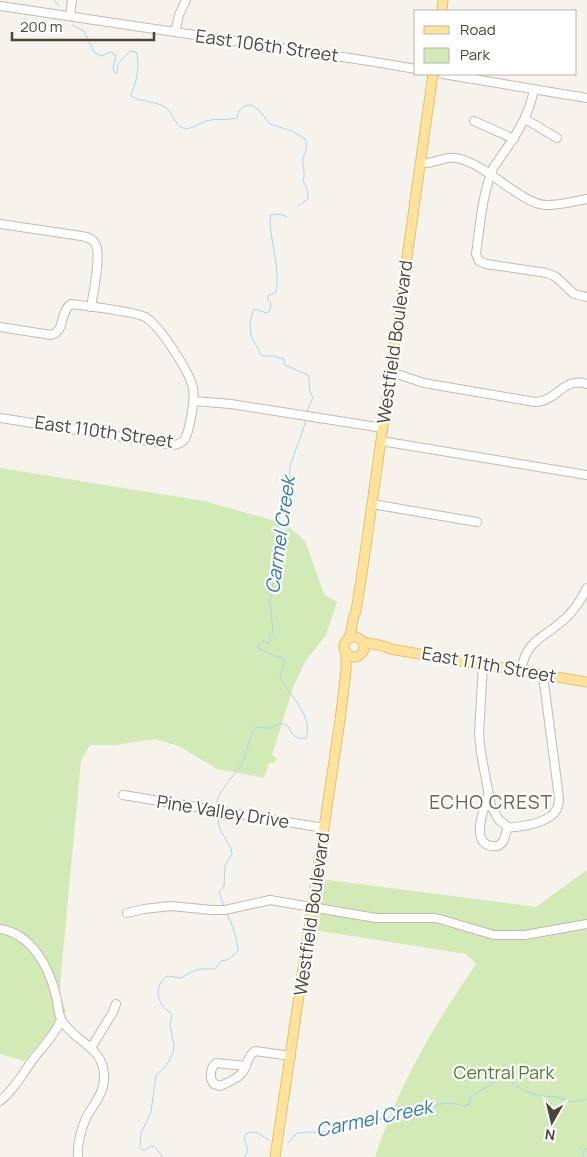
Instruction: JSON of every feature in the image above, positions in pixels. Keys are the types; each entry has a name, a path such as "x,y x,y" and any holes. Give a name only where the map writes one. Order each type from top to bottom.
{"main road":[{"name":"Westfield Boulevard","path":"349,638 356,611 372,504 433,75"},
{"name":"Westfield Boulevard","path":"356,611 361,641"},
{"path":"346,671 351,662 360,654 364,647 356,637 349,638 345,644 346,652 351,656 360,654"},
{"name":"East 111th Street","path":"361,641 373,645 386,646 390,649"},
{"name":"East 111th Street","path":"360,654 390,649 587,682"},
{"name":"Westfield Boulevard","path":"275,1157 324,828 346,671 346,652"}],"street":[{"path":"70,16 72,0"},
{"path":"175,32 179,15 186,0"},
{"name":"East 106th Street","path":"0,6 369,60 414,69"},
{"path":"449,75 587,98"},
{"path":"534,90 525,119 490,174 480,221 476,254 479,261 486,264 547,273 556,277 574,294 587,296"},
{"path":"525,119 557,138"},
{"path":"474,121 514,139"},
{"path":"420,163 430,164 450,157 458,158 477,165 526,198 544,205 587,199"},
{"path":"0,224 90,238 98,252 91,307"},
{"path":"0,327 51,335 56,334 60,328 65,310 72,304 145,316 152,322 186,368 193,389 194,401 231,404 383,428"},
{"path":"391,372 424,384 535,402 548,399 568,384 578,382 587,384"},
{"name":"East 110th Street","path":"0,418 174,445 180,444 187,436 194,401"},
{"path":"381,441 587,475"},
{"path":"372,504 477,522"},
{"path":"521,671 524,656 528,649 566,618 587,588"},
{"path":"483,664 480,743 488,794 493,811 499,820 508,827 516,828 540,822 553,815 559,806 560,798 544,675"},
{"path":"488,794 480,827 482,841 487,845 498,846 503,842 508,827"},
{"name":"Pine Valley Drive","path":"122,796 324,828"},
{"path":"127,914 142,909 171,906 212,910 227,909 270,900 382,918 432,917 454,922 482,933 501,936 525,935 587,924"},
{"path":"0,929 15,934 32,947 46,966 52,980 61,1020 101,1059 103,1084 82,1130 78,1143 78,1157"},
{"path":"91,1048 116,1004"},
{"path":"0,1100 13,1089 33,1059 52,1038 61,1020"},
{"path":"246,1066 251,1054 257,1051 291,1056"}],"green space":[{"path":"0,468 204,501 286,524 305,541 324,594 337,602 326,635 305,662 293,688 272,755 277,759 273,763 269,763 264,778 217,769 179,746 155,739 116,745 90,745 81,760 61,974 60,994 66,1012 24,1061 0,1054"},
{"name":"Central Park","path":"587,870 587,1157 375,1157 402,1088 440,1020 476,964 466,954 314,930 321,879 536,907"}],"waterway":[{"name":"Carmel Creek","path":"54,0 59,6"},
{"name":"Carmel Creek","path":"72,25 84,31 94,52 101,56 111,52 116,55 114,72 117,73 118,64 130,51 136,52 138,70 131,96 154,103"},
{"name":"Carmel Creek","path":"155,103 166,108 183,128 193,127"},
{"name":"Carmel Creek","path":"194,127 206,121 237,118 239,111 245,106 251,105 258,109 270,124 292,131 305,139 307,148 303,159 303,180 308,192 308,199 298,206"},
{"name":"Carmel Creek","path":"287,217 280,214 271,215 270,227 277,272 276,292 268,296 268,300 271,303 270,310 267,313 255,309 252,314 250,323 251,336 262,356 274,356 284,359 285,365 308,375 310,391 313,397 307,411"},
{"name":"Carmel Creek","path":"216,806 222,790 241,765 256,727 269,728 282,724 288,726 297,737 303,738 306,738 308,730 304,714 280,677 285,661 282,657 258,649 259,645 264,641 268,644 271,640 269,636 273,632 270,601 281,501 289,485 290,466 305,420"},
{"name":"Carmel Creek","path":"217,813 220,830 231,848 232,854 225,866 224,886 219,892 224,906"},
{"name":"Carmel Creek","path":"163,1157 155,1147 151,1146 144,1151 140,1147 141,1133 151,1112 156,1075 166,1066 173,1053 174,1045 170,1025 172,1015 160,1002 159,986 167,976 181,978 197,970 215,969 221,961 230,958 238,951 237,941 227,914"},
{"name":"Carmel Creek","path":"288,1143 297,1133 319,1133 424,1111 439,1104 451,1103 466,1106 469,1104 471,1097 494,1082 499,1071 506,1070 513,1083 526,1092 541,1096 557,1097 571,1102 587,1099"},
{"name":"Carmel Creek","path":"244,1157 247,1152 244,1137 247,1133 256,1132 269,1140"},
{"name":"Carmel Creek","path":"582,1157 584,1150 587,1148"}],"district":[{"name":"ECHO CREST","path":"491,802"}]}
